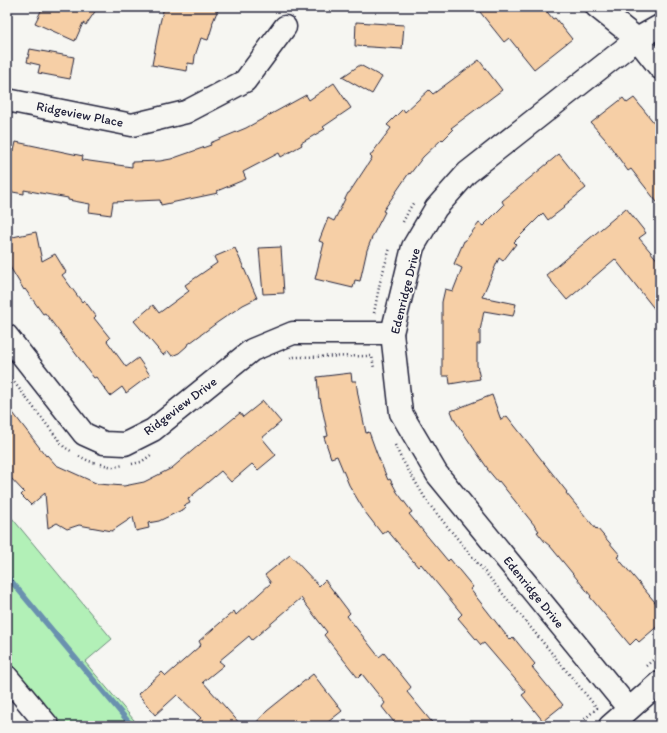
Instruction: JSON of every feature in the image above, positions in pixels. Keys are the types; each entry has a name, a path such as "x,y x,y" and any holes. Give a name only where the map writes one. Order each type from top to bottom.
{"street":[{"path":"597,7 637,39 660,68"},
{"name":"Edenridge Drive","path":"629,709 437,474 401,413 392,333 414,247 436,208 467,173 637,39 660,26"},
{"name":"Ridgeview Place","path":"7,100 132,125 186,112 245,81 285,27"},
{"name":"Ridgeview Drive","path":"7,336 84,434 104,443 125,444 153,430 252,350 293,333 392,333"},
{"path":"7,677 48,726"},
{"path":"610,726 660,682"}],"path":[{"path":"286,358 372,356 374,371"},
{"path":"7,373 64,447 89,461 113,467 141,462 152,454"},
{"path":"393,442 428,503 597,708 577,726"},
{"path":"652,726 660,719"}],"green space":[{"path":"7,512 112,639 85,662 139,726 62,726 7,661"}],"building":[{"path":"43,7 98,7 86,25 83,23 75,41 35,23"},
{"path":"164,7 219,7 212,24 208,40 201,38 194,64 188,63 187,71 152,65"},
{"path":"476,7 543,7 553,19 555,18 572,39 534,69 509,38 504,42"},
{"path":"356,22 404,25 402,49 355,46"},
{"path":"30,49 74,57 70,79 38,73 40,65 27,62"},
{"path":"479,60 502,90 451,128 453,130 423,157 410,174 409,173 383,211 385,212 367,250 360,281 355,280 353,288 315,279 324,243 319,241 328,218 334,221 348,193 372,158 370,156 391,128 387,125 403,109 405,112 429,90 433,94"},
{"path":"360,65 382,77 372,94 342,77"},
{"path":"334,83 351,108 323,127 325,129 301,143 302,145 281,157 279,153 243,172 246,179 217,191 218,193 161,205 160,200 113,202 111,215 89,212 90,204 68,200 68,198 24,190 24,194 7,191 7,149 14,151 16,142 83,156 82,160 132,167 132,162 171,159 211,145 210,143 246,128 306,95 309,100"},
{"path":"623,98 627,103 634,98 660,130 660,206 631,169 628,171 605,139 591,123"},
{"path":"559,154 586,188 548,220 543,213 514,242 516,244 503,261 499,258 482,297 516,304 513,316 484,311 480,331 480,344 477,344 477,365 480,379 450,384 449,376 442,376 442,302 445,289 453,291 462,268 454,264 464,241 479,223 483,226 504,205 502,201"},
{"path":"626,208 646,233 639,238 660,263 660,316 615,259 567,300 546,275"},
{"path":"36,232 42,261 55,254 66,272 62,275 82,302 84,300 96,316 94,318 110,338 107,341 126,367 138,358 150,375 126,393 122,387 110,396 96,377 94,378 45,313 43,314 25,289 24,290 7,262 7,249 10,249 8,238"},
{"path":"281,247 284,293 263,294 259,248"},
{"path":"235,248 257,298 243,305 218,322 187,345 179,353 172,356 168,351 163,355 134,321 153,305 159,313 189,291 185,285 217,263 214,257"},
{"path":"351,373 352,381 356,381 366,433 369,432 388,480 390,479 397,492 412,512 409,514 448,561 450,559 473,587 470,589 510,640 513,637 535,664 532,667 563,705 543,721 522,695 526,692 484,643 481,645 458,618 462,614 421,564 418,567 387,530 382,534 365,512 349,485 337,456 331,458 324,437 328,436 320,398 319,399 317,377"},
{"path":"492,395 501,420 507,416 567,492 566,493 620,555 617,557 660,608 660,624 639,642 636,639 630,645 590,597 591,596 537,532 539,531 499,481 498,482 487,469 455,421 451,411"},
{"path":"263,401 281,422 262,438 276,455 258,470 252,464 231,482 221,471 188,499 190,503 184,506 186,508 159,521 148,523 149,528 136,531 133,517 112,531 79,525 67,529 57,523 48,528 45,493 31,505 21,495 24,492 7,474 7,405 46,456 47,455 56,465 98,484 124,486 144,482 172,468 212,434 213,435 240,413 243,417"},
{"path":"290,555 319,586 325,580 350,613 347,616 379,657 384,653 411,687 407,692 435,726 397,726 382,707 385,703 362,674 358,678 324,635 327,632 301,598 252,640 249,636 219,661 224,665 203,682 242,726 191,726 201,718 177,695 155,715 138,694 162,672 166,676 201,645 199,641 234,611 236,615 271,583 265,575"},
{"path":"313,674 342,711 323,726 253,726 267,711"}],"waterway":[{"path":"7,576 132,726"}]}
